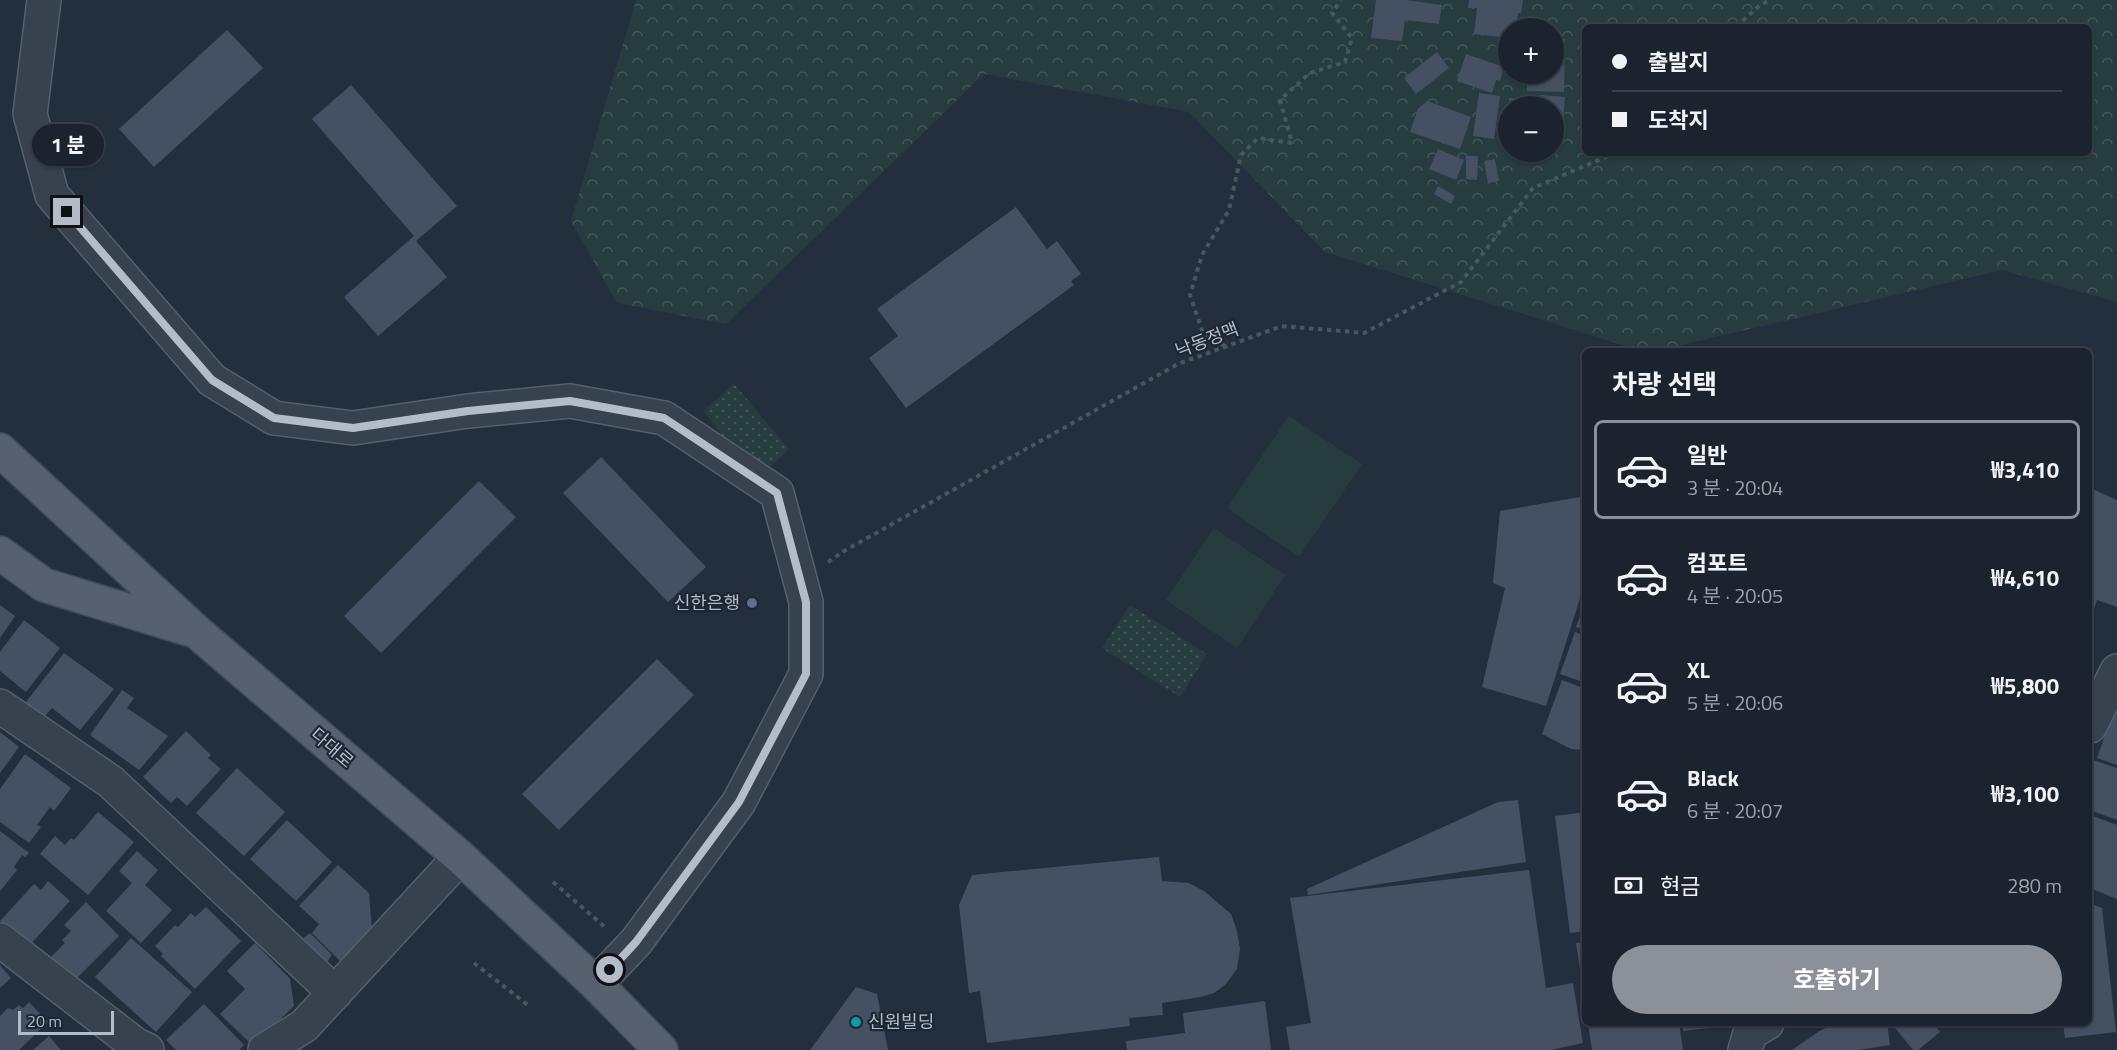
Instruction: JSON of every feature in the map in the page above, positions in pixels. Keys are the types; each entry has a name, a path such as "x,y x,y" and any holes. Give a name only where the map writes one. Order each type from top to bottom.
{"main road":[{"name":"다대로","path":"0,450 197,632 460,857 596,984 647,1046"},
{"path":"0,553 44,585 197,632"}],"street":[{"path":"44,0 30,114 52,195 212,380 274,418 353,428 468,411 570,401 664,418 777,493 806,602 806,674 739,802 636,942 596,984"},
{"path":"2092,722 2117,671"},
{"path":"0,706 111,782 335,993"},
{"path":"265,1050 304,1026 460,857"},
{"path":"0,940 136,1045 147,1050"}],"path":[{"path":"1226,346 1203,333 1190,295 1202,255 1229,210 1241,155 1258,138 1292,143 1280,100 1310,73 1346,62 1352,38 1332,13 1341,0"},
{"path":"1739,24 1760,5 1770,0"},
{"name":"낙동정맥","path":"801,581 844,550 1178,364 1282,326 1364,333 1461,282 1533,189 1608,156"},
{"path":"553,882 605,927"},
{"path":"474,963 529,1006"}],"green space":[{"path":"636,0 2117,0 2117,302 2002,270 1669,348 1632,348 1325,252 1189,112 984,74 726,324 617,303 571,221"},
{"path":"734,384 789,449 758,478 703,411"},
{"path":"1289,416 1362,464 1299,557 1227,508"},
{"path":"1214,528 1285,575 1237,648 1166,600"},
{"path":"1130,605 1207,654 1180,697 1102,648"}],"building":[{"path":"1376,0 1406,0 1442,5 1439,24 1405,20 1402,41 1371,38"},
{"path":"1469,0 1523,0 1521,13 1518,13 1517,18 1498,18 1498,37 1474,34 1477,8 1468,8"},
{"path":"227,30 263,68 154,167 119,129"},
{"path":"1565,39 1564,92 1527,91 1527,84 1564,84"},
{"path":"1437,52 1449,68 1416,94 1404,78"},
{"path":"1466,54 1498,65 1498,80 1496,80 1492,93 1457,81"},
{"path":"351,85 457,206 416,241 447,277 378,336 344,297 414,236 312,119"},
{"path":"1479,93 1500,96 1498,96 1494,139 1473,136"},
{"path":"1427,101 1471,117 1460,149 1410,132 1418,109"},
{"path":"1438,149 1464,160 1456,180 1429,169"},
{"path":"1466,156 1478,156 1477,180 1466,179"},
{"path":"1495,159 1499,181 1488,183 1484,161"},
{"path":"1438,186 1455,196 1451,204 1434,194"},
{"path":"1016,207 1047,249 1057,241 1081,274 1071,281 1074,285 906,408 869,358 898,336 877,309"},
{"path":"601,457 706,567 668,602 563,493"},
{"path":"479,481 516,517 381,653 344,616"},
{"path":"2092,489 2117,500 2117,607 2097,600 2092,614"},
{"path":"1582,497 1582,592 1546,706 1482,687 1505,588 1493,583 1500,511"},
{"path":"0,605 15,616 0,638"},
{"path":"1582,611 1582,629 1576,627"},
{"path":"24,620 60,648 26,692 0,671 0,652"},
{"path":"1575,632 1582,635 1582,682 1560,674"},
{"path":"64,653 114,689 80,730 52,708 41,720 23,706"},
{"path":"657,659 694,695 559,830 522,794"},
{"path":"1562,680 1582,688 1582,750 1571,749 1542,734"},
{"path":"122,690 134,698 127,708 168,736 139,770 90,735"},
{"path":"2114,709 2117,710 2117,765 2097,758"},
{"path":"186,731 211,755 208,758 221,769 187,806 177,797 171,803 143,777"},
{"path":"0,732 19,747 0,773"},
{"path":"25,754 71,788 54,811 50,807 37,825 41,827 29,843 0,822 0,789"},
{"path":"2093,760 2117,768 2117,820 2092,811"},
{"path":"237,768 285,812 244,856 196,813"},
{"path":"1518,800 1526,862 1308,895 1307,889 1498,802"},
{"path":"98,812 134,842 88,895 40,854 55,836 65,845 71,838 74,840"},
{"path":"1582,813 1582,932 1570,933 1555,816"},
{"path":"2092,816 2117,825 2117,899 2092,889"},
{"path":"287,820 332,862 296,901 250,859"},
{"path":"0,831 29,853 25,857 22,855 14,867 17,870 0,891"},
{"path":"137,851 158,870 145,885 172,910 141,943 106,911 132,883 119,871"},
{"path":"1159,857 1162,881 1189,883 1204,891 1231,914 1240,949 1237,969 1226,984 1214,993 1201,997 1162,1003 1163,1015 1129,1018 1130,1026 987,1043 980,991 969,993 959,905 972,875"},
{"path":"338,865 369,893 372,930 341,962 312,933 319,924 299,906"},
{"path":"1529,870 1546,988 1573,983 1583,1043 1551,1050 1290,1050 1286,1027 1311,1023 1290,898"},
{"path":"48,881 70,901 28,947 0,921 34,884 41,890"},
{"path":"86,902 119,936 72,983 49,959 65,943 62,940 71,931 64,925"},
{"path":"2092,905 2094,905 2102,908 2116,1032 2065,1038 2063,1026 2092,1026"},
{"path":"206,907 241,941 195,989 161,956 163,954 155,946 175,925 178,927 191,913 195,917"},
{"path":"310,933 332,955 327,962 314,963 296,944"},
{"path":"131,938 192,992 156,1032 95,977"},
{"path":"1582,942 1582,984 1576,943"},
{"path":"255,943 290,979 294,1006 253,1046 220,1014 245,989 227,971"},
{"path":"0,965 11,978 0,988"},
{"name":"신원빌딩","path":"856,987 877,994 888,1050 810,1050"},
{"path":"1265,1001 1271,1050 1127,1050 1126,1041 1185,1033 1183,1013"},
{"path":"29,1002 48,1022 19,1050 0,1050 0,1016 8,1008 13,1010 19,1005 23,1008"},
{"path":"204,1004 244,1045 239,1050 176,1050 166,1040"},
{"path":"1588,1026 1679,1026 1683,1050 1592,1050"},
{"path":"1682,1026 1726,1026 1683,1031"},
{"path":"1829,1026 1887,1026 1890,1045 1858,1050 1792,1050"},
{"path":"1893,1026 1935,1026 1940,1032 1918,1050 1913,1050"},
{"path":"49,1036 61,1050 33,1050"}],"place":[{"name":"신한은행","path":"752,603"},
{"name":"신원빌딩","path":"856,1022"}],"route":[{"path":"67,212 212,380 274,418 353,428 468,411 570,401 664,418 777,493 806,602 806,674 739,802 636,942 610,970"}]}
